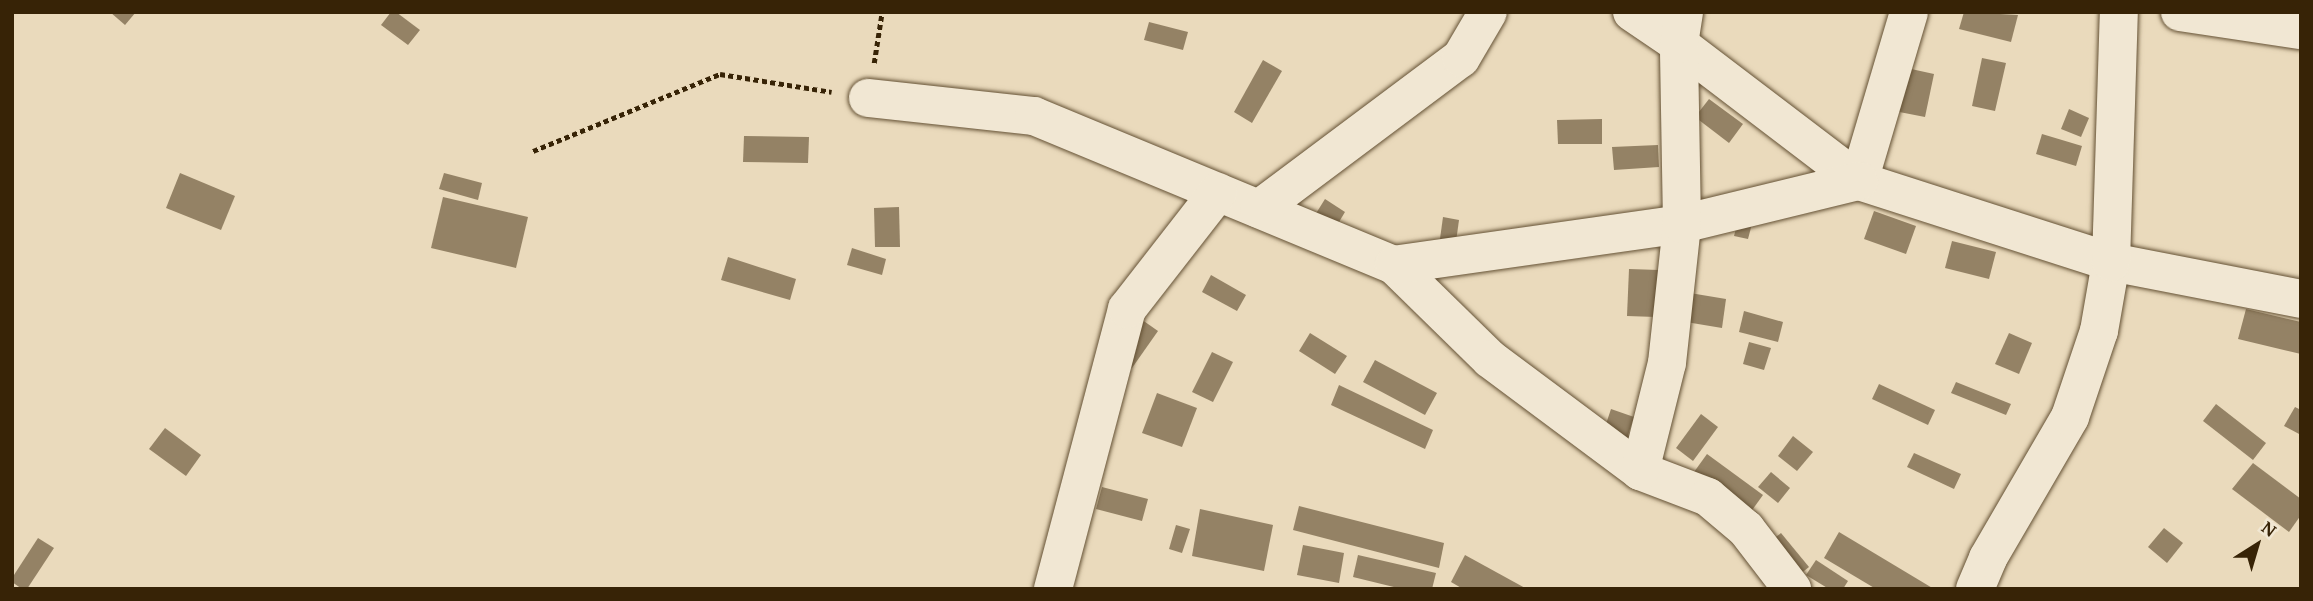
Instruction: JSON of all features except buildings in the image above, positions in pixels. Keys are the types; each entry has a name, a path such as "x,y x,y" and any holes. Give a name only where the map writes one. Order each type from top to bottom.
{"street":[{"path":"1259,209 1461,58 1488,12"},
{"path":"1632,12 1682,28 1859,181 2111,262 2301,299"},
{"path":"1859,181 1909,12"},
{"path":"1975,589 1988,558 2070,417 2099,331 2111,262 2119,12"},
{"path":"2197,13 2301,30"},
{"path":"1640,471 1667,363 1682,224 1682,28"},
{"path":"868,98 1034,116 1394,265 1490,359 1640,471 1709,498 1746,529 1792,589"},
{"path":"1394,265 1682,224 1859,181"},
{"path":"1053,589 1127,309 1218,192"}],"path":[{"path":"533,151 720,74 868,98 882,12"}]}
